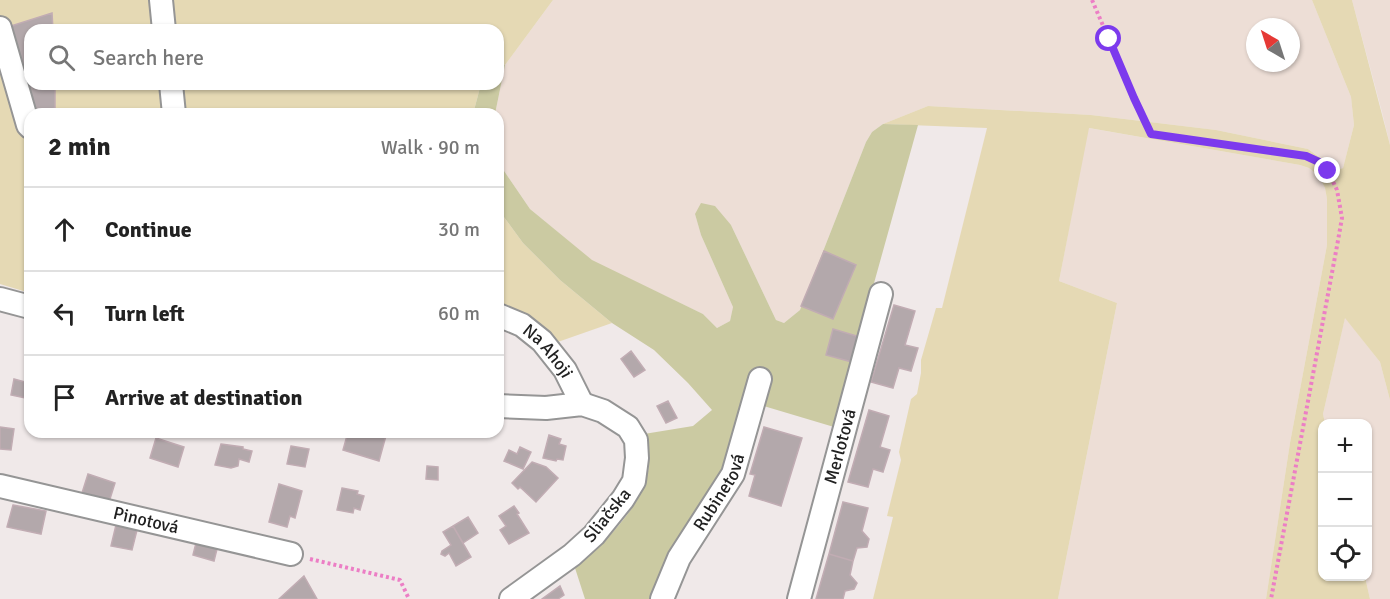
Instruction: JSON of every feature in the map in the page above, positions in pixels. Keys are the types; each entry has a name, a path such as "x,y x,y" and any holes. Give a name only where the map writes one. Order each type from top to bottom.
{"street":[{"path":"161,0 163,24"},
{"path":"0,28 24,111"},
{"path":"172,90 173,108"},
{"name":"Merlotová","path":"799,599 881,294"},
{"path":"0,299 24,305"},
{"name":"Na Ahoji","path":"504,318 522,325 542,341 565,370 582,404"},
{"name":"Rubinetová","path":"662,599 679,558 733,474 760,379"},
{"name":"Sliačska","path":"504,406 546,408 582,404 603,411 628,428 636,440 638,458 634,481 623,499 594,535 572,555 511,599"},
{"name":"Pinotová","path":"0,486 291,554"}],"path":[{"path":"1092,0 1151,134 1306,156 1319,162 1328,171 1337,190 1342,218 1338,246 1272,599"},
{"path":"291,554 400,580 410,599"}],"shaded area":[{"path":"0,0 553,0 505,65 504,24 24,24 24,90 479,90 475,108 24,108 24,291 0,284"},
{"path":"553,0 1312,0 1351,97 1354,125 1343,168 1337,170 1308,149 1216,130 1091,115 928,106 883,124 872,132 866,142 800,310 784,323 776,320 731,225 695,214 701,235 733,307 730,321 717,328 703,314 592,261 530,209 504,171 504,108 496,108 500,90 504,90 505,65"},
{"path":"1312,0 1352,0 1390,145 1390,400 1380,362 1345,318 1323,414 1324,419 1318,419 1318,581 1366,581 1370,599 1266,599 1290,443 1327,245 1327,199 1319,176 1309,168 1300,165 1089,128 1059,281 1117,303 1058,599 873,599 893,517 887,516 901,460 899,452 911,399 917,394 921,360 936,308 942,308 987,128 883,124 928,106 1091,115 1216,130 1308,149 1337,170 1343,168 1354,125 1351,97"},
{"path":"1352,0 1390,0 1390,145 1382,112"},
{"path":"1088,128 1300,165 1309,168 1319,176 1325,188 1327,245 1290,443 1266,599 1058,599 1117,303 1059,281"},
{"path":"504,217 523,243 560,280 612,323 535,350 517,336 504,331"},
{"path":"1345,317 1380,362 1390,400 1390,599 1370,599 1366,581 1372,581 1372,419 1324,419 1323,414"}],"green space":[{"path":"479,90 500,90 496,108 475,108"},
{"path":"883,124 918,125 834,427 747,401 725,472 653,599 585,599 575,568 618,527 636,502 647,476 648,455 644,434 693,426 712,410 654,350 612,323 560,280 523,243 504,217 504,171 530,209 592,260 703,314 717,328 730,321 733,307 701,235 695,214 701,203 715,206 731,225 776,320 784,323 800,310 866,142 872,132"}],"building":[{"path":"52,13 53,24 24,24 24,71 11,26"},
{"path":"29,90 55,90 55,108 35,108"},
{"path":"824,251 856,265 833,319 801,306"},
{"path":"894,305 915,311 905,345 918,348 911,371 899,368 893,388 871,382"},
{"path":"833,329 860,337 852,362 826,355"},
{"path":"631,351 645,370 634,377 621,359"},
{"path":"14,379 24,382 24,398 11,395"},
{"path":"668,401 677,418 666,423 657,406"},
{"path":"869,410 889,416 880,447 890,450 883,472 873,469 868,487 848,482"},
{"path":"0,427 14,429 11,450 0,449"},
{"path":"764,427 802,438 781,506 749,496 755,475 750,474"},
{"path":"549,435 561,439 559,444 566,446 563,460 543,458"},
{"path":"156,438 184,447 178,467 150,458"},
{"path":"346,438 385,438 379,461 343,450"},
{"path":"221,444 243,447 243,449 252,451 249,462 239,459 238,466 231,468 215,465"},
{"path":"291,446 309,449 305,467 287,464"},
{"path":"520,447 531,452 523,469 504,461 509,450 517,454"},
{"path":"532,462 546,467 558,478 536,502 520,487 518,489 512,483"},
{"path":"427,466 438,467 438,480 426,479"},
{"path":"88,474 115,483 109,502 82,493"},
{"path":"279,484 302,491 295,518 290,516 287,527 269,522"},
{"path":"342,488 358,491 357,494 364,496 360,510 354,508 353,513 337,510"},
{"path":"843,502 868,508 862,531 869,539 867,547 857,548 853,561 829,554"},
{"path":"13,505 46,511 41,534 7,527"},
{"path":"514,506 529,533 509,544 500,530 506,526 499,516"},
{"path":"468,517 478,533 463,543 453,526"},
{"path":"116,525 137,530 132,550 111,546"},
{"path":"453,526 471,557 456,566 449,553 445,556 441,554 451,545 443,532"},
{"path":"197,539 218,545 214,561 193,555"},
{"path":"829,554 853,561 850,575 857,583 854,589 845,591 843,599 816,599"},
{"path":"304,576 317,599 279,599"},
{"path":"560,586 564,595 558,599 542,599"}],"route":[{"path":"1109,39 1151,134 1306,156 1319,162 1328,171"}]}
